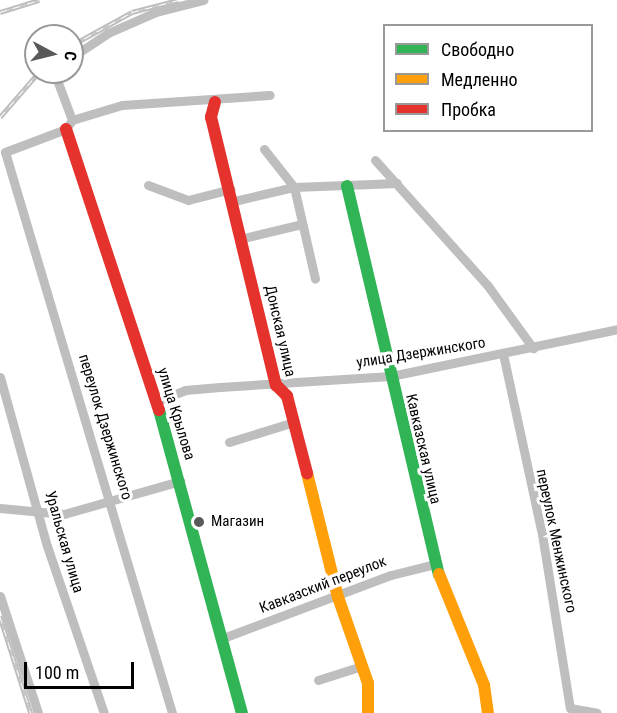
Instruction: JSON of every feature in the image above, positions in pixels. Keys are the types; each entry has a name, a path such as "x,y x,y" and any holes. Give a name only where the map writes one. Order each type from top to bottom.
{"street":[{"path":"84,49 108,33 147,16 203,0"},
{"path":"57,84 69,124"},
{"path":"3,150 122,105 215,102 270,95"},
{"name":"Донская улица","path":"215,102 211,117 244,238 276,385 287,396 338,597 362,666 368,713"},
{"name":"улица Крылова","path":"69,124 157,400 242,713"},
{"path":"264,149 294,187 315,279"},
{"name":"переулок Дзержинского","path":"3,150 112,501 172,713"},
{"path":"375,160 488,286 533,348"},
{"path":"148,185 188,200 294,187 397,183"},
{"name":"Кавказская улица","path":"347,186 435,564 484,685 488,713"},
{"path":"244,238 302,224"},
{"name":"улица Дзержинского","path":"157,400 185,390 391,376 617,329"},
{"name":"переулок Менжинского","path":"503,354 542,534 570,708 597,713"},
{"name":"Уральская улица","path":"0,377 40,515 104,713"},
{"path":"229,442 294,422"},
{"path":"0,508 40,515 112,501 180,481"},
{"name":"Кавказский переулок","path":"223,638 338,597 391,575 435,564"},
{"path":"0,596 38,713"},
{"path":"318,680 362,666"}],"railway":[{"path":"0,12 39,0"},
{"path":"84,38 132,12 178,0"},
{"path":"0,117 29,84"},
{"path":"0,616 31,713"}],"traffic: fast":[{"path":"347,186 439,574"},
{"path":"159,410 242,713"}],"traffic: slow":[{"path":"307,473 338,597 368,683 368,713"},
{"path":"439,574 484,685 488,713"}],"traffic: jam":[{"path":"215,102 211,117 276,385 287,396 307,473"},
{"path":"66,129 159,410"}],"place":[{"name":"Магазин","path":"199,522"}]}
